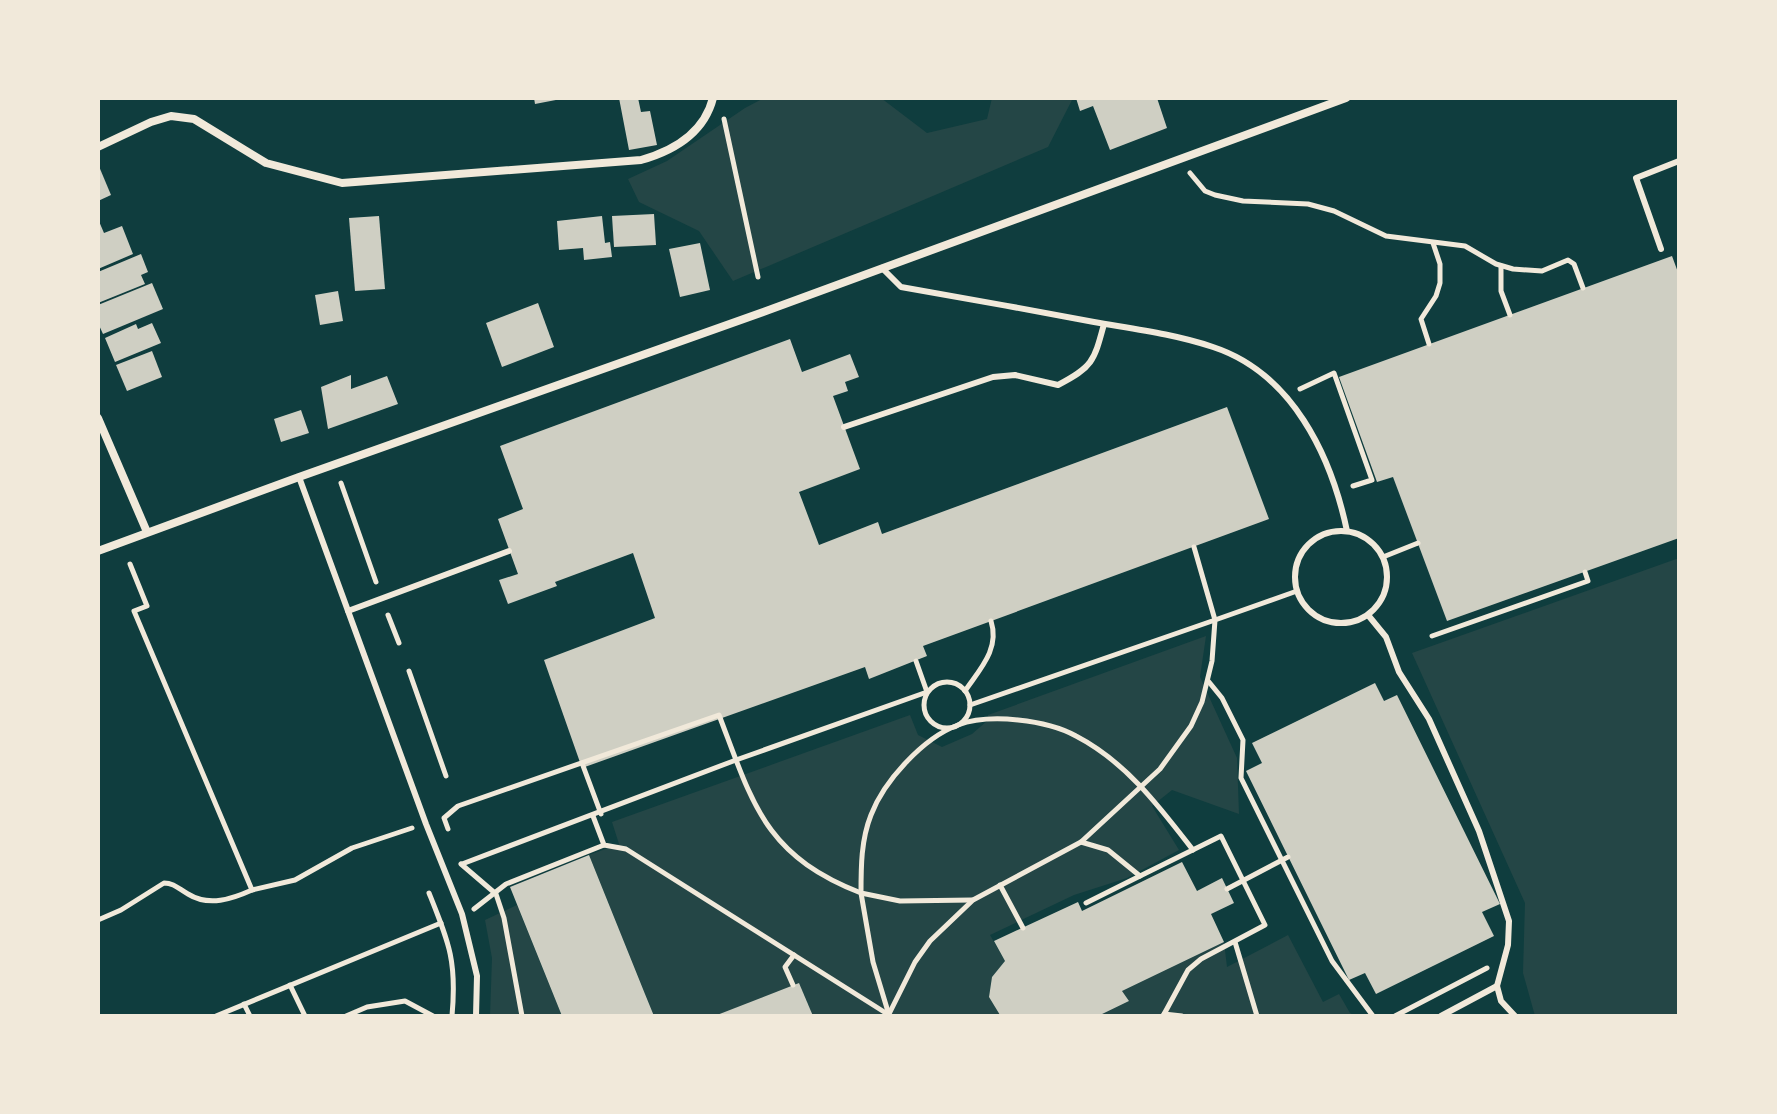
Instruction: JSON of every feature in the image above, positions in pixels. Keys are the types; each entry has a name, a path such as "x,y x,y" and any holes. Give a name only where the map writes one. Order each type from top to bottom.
{"street":[{"path":"98,147 171,116 194,119 266,163 342,183 641,160 666,153 694,131 710,109 713,98"},
{"path":"98,551 1346,98"},
{"path":"98,418 147,532"}],"lane":[{"path":"1661,249 1636,178 1679,161"},
{"path":"882,268 901,287 1153,331 1215,347 1243,361 1293,404 1325,455 1347,531"},
{"path":"844,427 993,377 1015,375 1058,385 1081,374 1095,358 1104,324"},
{"path":"299,477 462,914 477,976 476,1016"},
{"path":"1347,531 1372,542 1383,557 1388,578 1376,608 1348,623 1327,621 1308,610 1297,591 1295,570 1302,551 1317,537 1327,533 1347,531"},
{"path":"348,611 509,551"},
{"path":"1368,615 1386,637 1399,672 1429,719 1479,831 1509,921 1505,958 1497,986 1501,1001 1515,1016"},
{"path":"1441,1016 1497,986"}],"path":[{"path":"723,113 758,277"},
{"path":"1187,169 1205,191 1215,195 1243,201 1304,203 1334,211 1386,236 1465,246 1501,266 1528,272 1542,271 1568,260 1574,264 1583,288"},
{"path":"1429,344 1421,319 1436,296 1441,277 1433,243"},
{"path":"1501,266 1501,291 1510,315"},
{"path":"1300,389 1334,373 1372,480 1353,486"},
{"path":"341,483 376,582"},
{"path":"1383,557 1418,543"},
{"path":"889,1015 904,981 930,941 973,900 1081,842 1160,769 1191,726 1209,682 1215,620 1194,547"},
{"path":"130,564 147,606 134,611 252,890"},
{"path":"1432,636 1588,581 1585,572"},
{"path":"970,705 1297,591"},
{"path":"388,615 399,643"},
{"path":"965,691 994,643 991,621"},
{"path":"916,661 927,692 923,705 931,722 946,728 1020,720 1043,723 1077,736 1097,748 1143,786 1193,850"},
{"path":"409,671 446,776"},
{"path":"461,865 736,760 927,692 943,682 955,683 965,691 970,705 966,718 911,757 882,794 871,815 864,841 861,893 873,962 889,1015"},
{"path":"1209,682 1222,698 1243,740 1241,778 1285,858 1332,961 1373,1016"},
{"path":"453,841 444,818 458,806 719,715 754,806 783,844 818,874 861,893 900,901 973,900"},
{"path":"582,763 601,814"},
{"path":"593,816 604,845"},
{"path":"98,920 121,910 164,883 171,883 189,895 208,900 230,899 252,890 295,880 352,848 413,828"},
{"path":"1086,903 1221,836 1265,925 1201,959 1188,970 1163,1015 1182,1016"},
{"path":"1081,842 1108,850 1140,876"},
{"path":"474,909 506,884 604,845 626,849 889,1015"},
{"path":"457,853 461,865 496,894 504,918 522,1016"},
{"path":"1227,889 1285,858"},
{"path":"1000,885 1023,928"},
{"path":"429,893 451,949 455,985 452,1016"},
{"path":"216,1016 441,923"},
{"path":"1235,942 1257,1016"},
{"path":"793,985 785,967 794,955"},
{"path":"1395,1016 1505,958"},
{"path":"290,985 305,1016"},
{"path":"346,1016 367,1007 405,1001 433,1016"},
{"path":"244,1004 250,1016"}],"shaded area":[{"path":"764,98 881,98 927,133 987,119 992,98 1073,98 1048,147 733,281 699,231 639,202 628,179 667,161"},
{"path":"1679,558 1679,1016 1535,1016 1523,973 1525,903 1412,653"},
{"path":"1206,636 1200,677 1237,758 1239,814 1172,790 1152,806 1179,850 1127,878 1074,895 990,935 1005,961 992,977 989,997 1002,1016 813,1016 799,983 716,1016 654,1016 589,855 619,844 612,822 910,715 918,735 942,747 972,734 987,721 988,715"},
{"path":"517,905 562,1016 490,1016 492,958 485,920"},
{"path":"1288,935 1323,1002 1339,994 1355,1016 1098,1016 1129,1001 1122,991 1224,942 1227,967"}],"building":[{"path":"534,98 561,98 561,99 535,104"},
{"path":"619,98 638,98 641,112 650,111 657,145 629,150"},
{"path":"1076,98 1157,98 1167,128 1110,150 1093,106 1080,111"},
{"path":"98,164 111,195 98,201"},
{"path":"654,214 656,245 614,247 612,216"},
{"path":"379,216 385,289 355,291 349,218"},
{"path":"602,216 605,243 610,242 612,257 584,260 583,248 559,250 557,221"},
{"path":"98,219 104,233 122,226 133,254 98,269"},
{"path":"700,243 710,290 680,297 669,249"},
{"path":"141,254 148,272 141,275 145,284 98,303 98,272"},
{"path":"1672,256 1679,275 1679,538 1447,621 1393,477 1377,482 1339,377"},
{"path":"152,283 163,309 103,334 98,323 98,305"},
{"path":"338,291 343,321 320,325 315,295"},
{"path":"538,303 554,347 502,367 486,323"},
{"path":"152,323 161,343 115,362 105,338 136,324 138,329"},
{"path":"790,339 802,372 850,354 859,377 845,382 848,391 833,396 860,469 799,492 819,545 878,522 882,534 1227,407 1269,519 923,646 927,656 869,679 865,667 582,768 544,660 655,618 633,553 555,582 557,586 508,604 499,580 518,574 498,519 523,509 500,446"},
{"path":"152,351 162,377 127,391 116,365"},
{"path":"351,375 351,389 387,376 398,404 328,429 321,387"},
{"path":"301,410 309,433 281,442 274,419"},
{"path":"1375,683 1384,701 1397,695 1500,904 1482,912 1494,936 1376,994 1365,973 1349,980 1246,771 1262,763 1252,743"},
{"path":"589,855 654,1016 562,1016 510,887"},
{"path":"1182,862 1197,891 1222,878 1234,903 1211,914 1224,942 1122,991 1129,1001 1098,1016 1000,1015 989,997 992,977 1005,961 994,941 1078,902 1082,911"},
{"path":"799,983 813,1016 717,1016 717,1015"}]}
